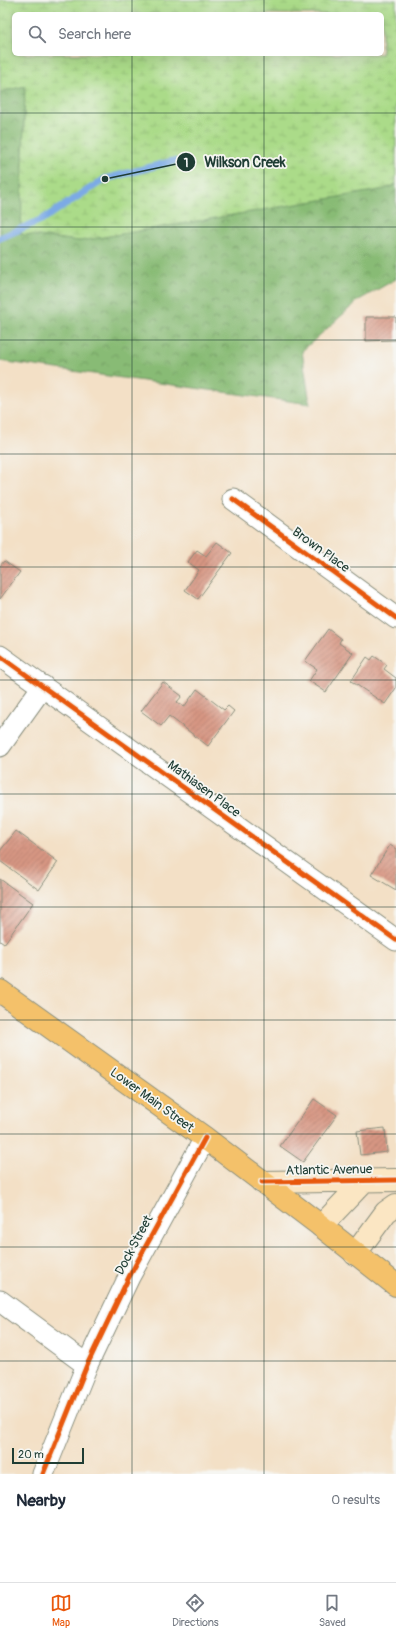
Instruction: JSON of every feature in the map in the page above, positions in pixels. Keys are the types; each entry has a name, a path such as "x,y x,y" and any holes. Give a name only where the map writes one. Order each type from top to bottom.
{"main road":[{"name":"Lower Main Street","path":"0,991 205,1138 396,1285"}],"street":[{"name":"Brown Place","path":"233,499 396,618"},
{"name":"Mathiasen Place","path":"0,656 396,940"},
{"path":"0,746 43,686"},
{"name":"Dock Street","path":"43,1474 87,1365 129,1277 205,1138"},
{"name":"Atlantic Avenue","path":"262,1182 396,1180"},
{"path":"321,1226 364,1181"},
{"path":"355,1254 386,1212 396,1205"},
{"path":"0,1301 87,1365"}],"green space":[{"path":"0,0 396,0 396,184 385,189 80,241 21,234 25,86 0,92"},
{"path":"25,86 21,234 80,241 385,189 396,184 396,279 359,300 302,351 310,404 0,361 0,92"}],"building":[{"path":"366,317 396,317 396,340 366,341"},
{"path":"217,542 232,553 198,599 185,590 199,570 188,562 197,550 206,556"},
{"path":"4,561 20,572 0,599 0,566"},
{"path":"328,629 341,639 339,643 353,653 326,692 309,681 317,669 305,661"},
{"path":"374,656 387,665 384,669 396,678 396,688 385,704 351,681 367,657 371,660"},
{"path":"163,682 182,696 177,702 184,707 197,689 224,710 228,706 234,711 208,746 169,716 161,726 141,711"},
{"path":"16,831 58,862 39,890 0,861 0,851"},
{"path":"390,845 396,849 396,890 371,875"},
{"path":"0,879 33,903 4,944 0,941"},
{"path":"314,1099 337,1115 303,1162 280,1146"},
{"path":"385,1128 387,1152 360,1155 357,1131"}],"waterway":[{"path":"0,238 43,219 105,179 174,161"}],"cycle path":[{"path":"233,499 396,618"},
{"path":"0,656 396,940"},
{"path":"43,1474 87,1365 129,1277 205,1138"},
{"path":"262,1182 396,1180"}],"place":[{"name":"Wilkson Creek","path":"105,179"}]}
